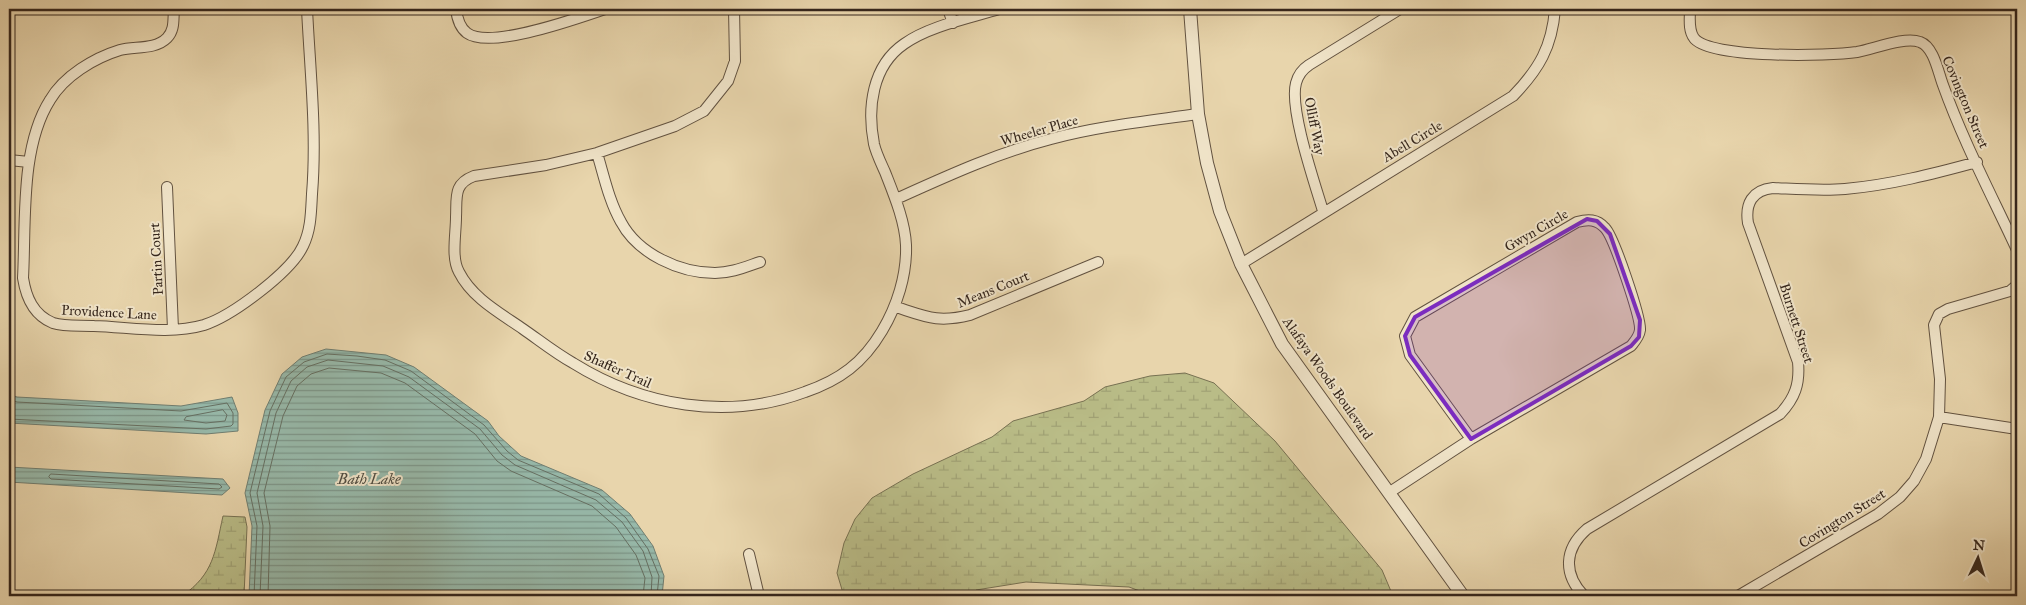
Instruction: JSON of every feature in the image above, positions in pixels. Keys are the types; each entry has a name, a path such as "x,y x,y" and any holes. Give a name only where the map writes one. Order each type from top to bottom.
{"street":[{"name":"Providence Lane","path":"174,9 173,28 162,41 156,45 120,50 91,62 68,78 51,98 39,119 29,162 23,278 26,295 35,310 53,323 174,329 204,325 225,315 260,291 289,266 303,246 310,225 314,126 307,9"},
{"path":"456,9 460,26 468,34 484,38 544,29 605,9"},
{"name":"Shaffer Trail","path":"734,9 735,61 728,81 704,112 674,126 597,153 474,176 463,180 457,190 455,251 458,271 466,284 480,299 587,371 650,399 692,406 739,407 804,393 841,377 870,352 896,308 906,244 896,199 874,145 871,109 876,80 886,62 904,44 953,23 999,9"},
{"path":"948,9 953,23"},
{"name":"Alafaya Woods Boulevard","path":"1190,9 1198,114 1207,163 1217,202 1241,264 1282,344 1390,492 1461,595"},
{"name":"Olliff Way","path":"1323,211 1304,148 1294,95 1296,82 1302,70 1309,65 1400,9"},
{"name":"Abell Circle","path":"1241,264 1323,211 1512,96 1533,75 1546,52 1554,27 1555,9"},
{"name":"Covington Street","path":"1690,9 1690,30 1695,39 1708,47 1725,52 1826,54 1858,52 1908,41 1921,42 1930,50 1950,106 2017,250"},
{"name":"Wheeler Place","path":"896,199 974,163 1051,139 1089,130 1198,114"},
{"path":"597,153 613,206 621,224 635,241 656,257 687,269 715,273 739,270 760,262"},
{"path":"9,160 29,162"},
{"name":"Burnett Street","path":"1584,596 1577,589 1571,575 1570,550 1576,539 1587,529 1780,414 1790,403 1797,390 1798,362 1748,224 1746,212 1748,202 1754,194 1763,189 1773,188 1843,189 1879,185 1912,179 1977,162"},
{"name":"Partin Court","path":"167,187 174,329"},
{"name":"Gwyn Circle","path":"1390,492 1472,440 1631,346 1639,337 1640,320 1610,234 1597,221 1587,219 1577,222 1415,317 1409,326 1405,336 1410,354 1472,440"},
{"name":"Means Court","path":"896,308 936,320 953,320 970,315 1098,262"},
{"name":"Covington Street","path":"1738,596 1878,514 1900,497 1914,482 1926,459 1938,417 1940,379 1934,330 1939,314 1948,309 2010,291 2017,285"},
{"path":"1938,417 2017,429"},
{"path":"749,554 759,596"}],"highlighted area":[{"path":"1587,219 1597,221 1610,234 1640,320 1639,337 1631,346 1471,439 1410,355 1405,336 1415,317"}],"green space":[{"path":"1185,373 1214,383 1275,441 1382,570 1393,596 1153,596 1129,587 1026,582 976,590 974,596 847,596 843,593 837,573 844,543 855,519 872,498 913,474 992,437 1013,421 1084,401 1105,387 1150,376"},
{"path":"223,516 245,517 247,527 244,596 182,596 193,588 207,571 215,551"}],"water":[{"name":"Bath Lake","path":"326,349 386,355 414,367 488,421 499,436 521,456 602,490 630,514 653,546 664,576 662,596 249,596 252,526 245,493 265,410 282,374 302,357"},
{"path":"9,394 17,397 181,406 232,397 238,413 238,431 206,434 9,423"},
{"path":"9,467 223,479 230,488 222,495 9,482"}]}
